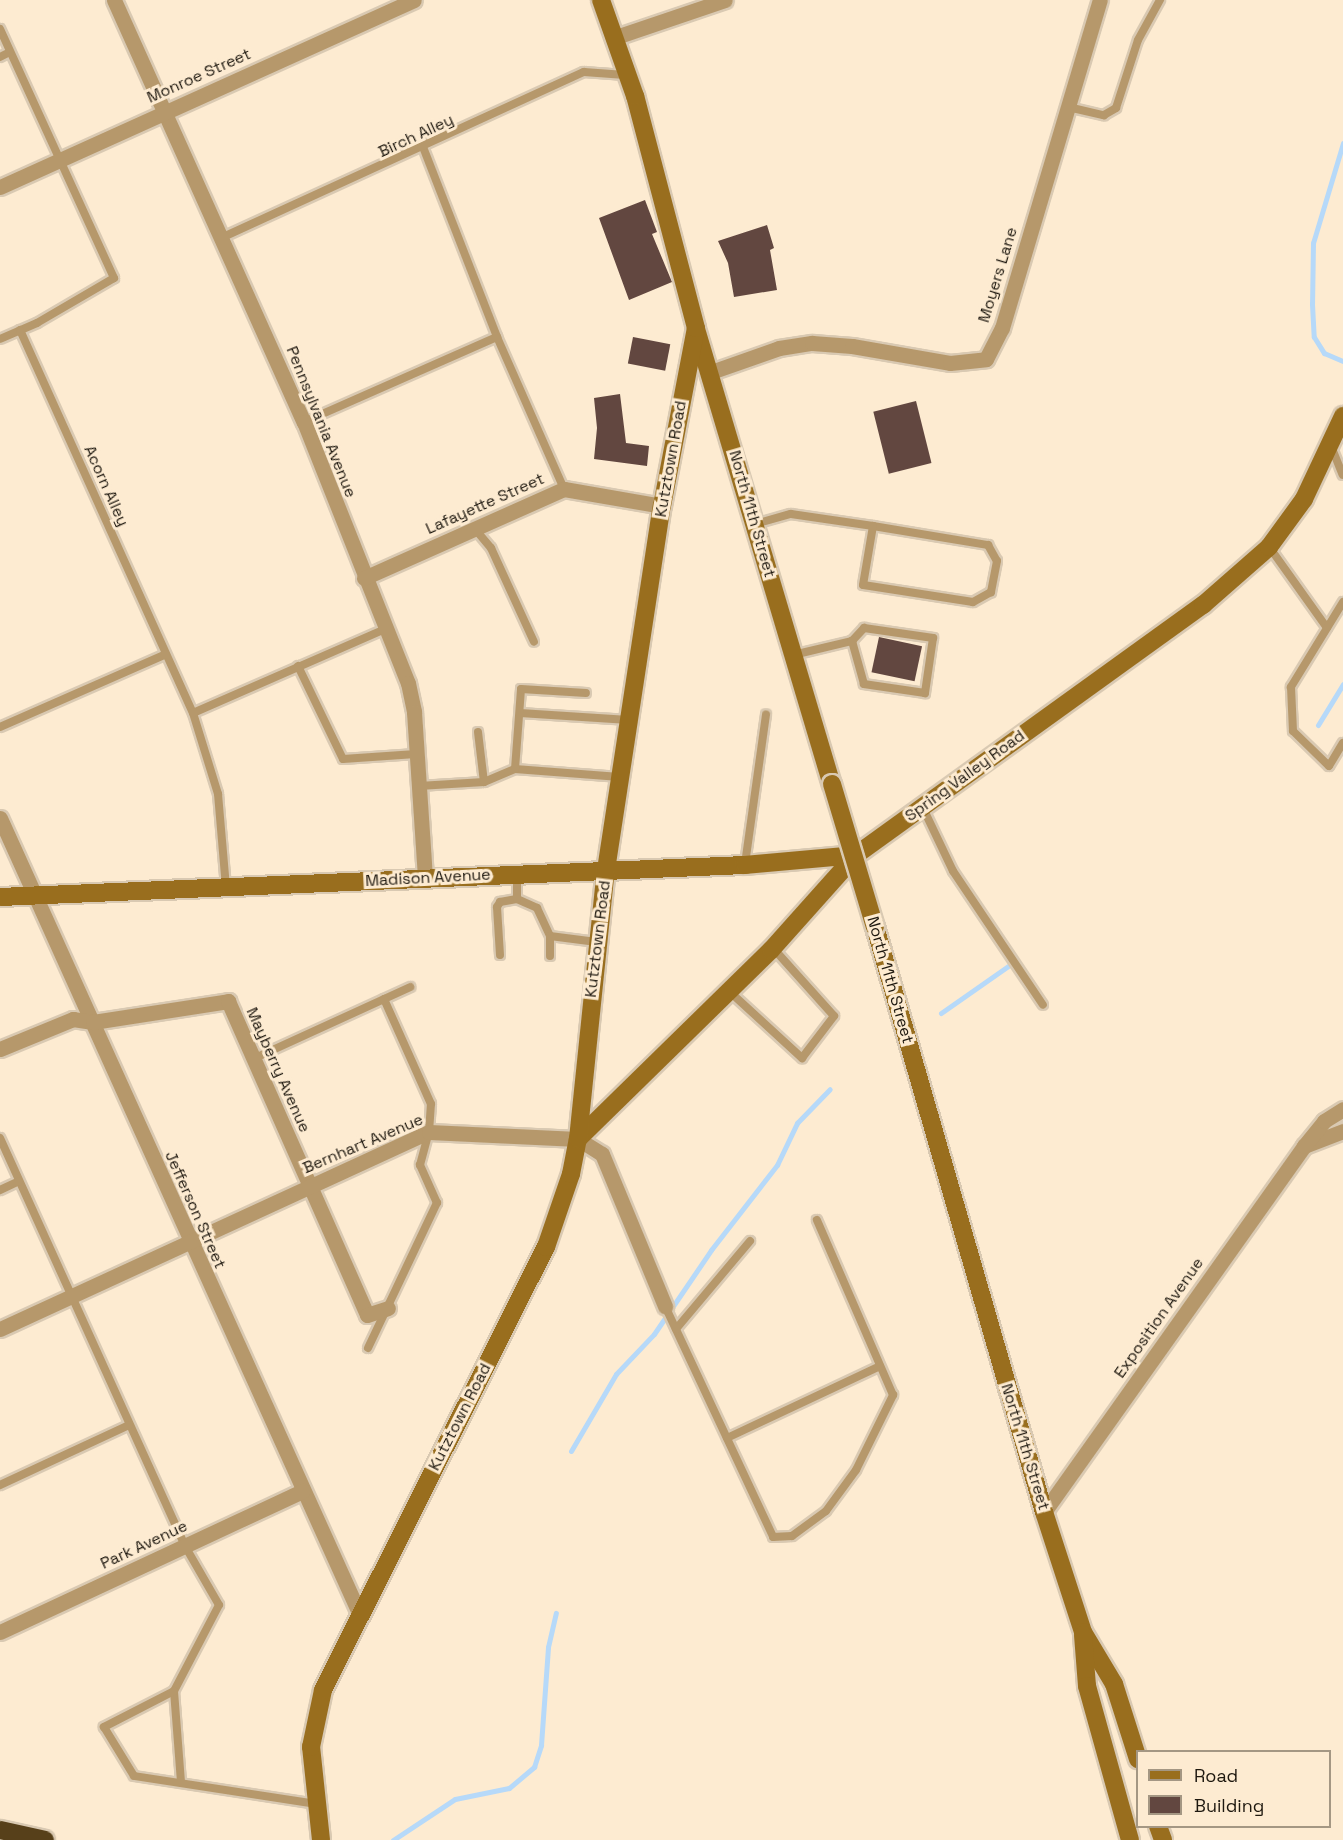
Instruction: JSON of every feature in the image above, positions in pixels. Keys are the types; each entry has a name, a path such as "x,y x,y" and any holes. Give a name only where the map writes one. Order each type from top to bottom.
{"highway":[{"path":"0,1830 45,1840"}],"main road":[{"name":"Kutztown Road","path":"321,1840 311,1747 318,1705 360,1615 546,1247 571,1174 578,1139 606,870 662,506 696,328 635,96 625,75 602,0"},
{"name":"North 11th Street","path":"696,328 875,927 1044,1512 1083,1632 1114,1684 1136,1756"},
{"name":"Spring Valley Road","path":"578,1139 773,948 856,855 1203,605 1269,547 1304,499 1343,417"},
{"name":"Madison Avenue","path":"0,897 745,865 856,855"},
{"name":"North 11th Street","path":"1083,1632 1087,1686 1130,1840"}],"street":[{"name":"Pennsylvania Avenue","path":"114,0 304,422 364,578 408,683 425,877"},
{"name":"Monroe Street","path":"0,187 414,0"},
{"path":"613,38 725,0"},
{"name":"Moyers Lane","path":"711,372 779,348 812,343 852,346 950,363 986,359 1002,328 1100,0"},
{"name":"Lafayette Street","path":"364,578 564,489 662,506"},
{"name":"Jefferson Street","path":"0,818 360,1615"},
{"name":"Mayberry Avenue","path":"0,1049 63,1022 93,1022 228,1001 367,1315 388,1308"},
{"name":"Exposition Avenue","path":"1044,1512 1304,1146 1324,1122 1343,1110"},
{"path":"1304,1146 1343,1131"},
{"name":"Bernhart Avenue","path":"0,1329 429,1132 578,1139"},
{"path":"578,1139 602,1154 666,1306"},
{"name":"Park Avenue","path":"0,1632 303,1491"}],"lane":[{"path":"1068,107 1104,115 1116,108 1138,40 1160,0"},
{"path":"0,29 114,278 0,339"},
{"path":"0,57 10,52"},
{"name":"Birch Alley","path":"221,238 584,72 625,75"},
{"path":"423,147 497,337 564,489"},
{"name":"Acorn Alley","path":"20,330 193,712 218,794 226,888"},
{"path":"304,422 497,337"},
{"path":"1331,445 1343,475"},
{"path":"755,524 791,514 873,526 988,545 997,561 991,592 973,602 863,585 873,526"},
{"path":"475,529 491,548 534,642"},
{"path":"1269,547 1327,628"},
{"path":"1343,602 1291,687 1293,731 1329,766 1343,743"},
{"path":"794,655 852,641 864,628 933,638 925,693 864,684 852,641"},
{"path":"193,712 385,629"},
{"path":"0,727 166,654"},
{"path":"298,666 343,759 416,754"},
{"path":"515,769 522,689 586,693"},
{"path":"520,712 630,720"},
{"path":"745,865 766,714"},
{"path":"478,732 484,782"},
{"path":"418,786 484,782 515,769 621,777"},
{"path":"922,807 952,872 1043,1005"},
{"path":"517,874 517,899"},
{"path":"500,956 497,907 500,902 517,899 537,908 550,936 550,956"},
{"path":"550,936 597,942"},
{"path":"729,991 802,1058 834,1016 773,948"},
{"path":"253,1059 410,987"},
{"path":"368,1348 437,1203 420,1165 429,1132 431,1104 384,999"},
{"path":"0,1138 185,1546 219,1605 174,1691 181,1783"},
{"path":"0,1190 19,1181"},
{"path":"666,1306 773,1537 792,1536 826,1511 856,1470 892,1395 817,1220"},
{"path":"676,1329 750,1241"},
{"path":"727,1438 880,1366"},
{"path":"0,1485 129,1425"},
{"path":"174,1691 104,1727 134,1776 316,1804"}],"building":[{"path":"645,200 657,232 652,234 672,282 629,300 599,218"},
{"path":"767,225 774,248 770,250 777,290 734,297 728,263 718,241"},
{"path":"633,337 670,344 665,371 628,364"},
{"path":"620,394 626,443 649,446 647,466 594,459 597,428 594,398"},
{"path":"916,401 931,463 889,474 873,412"},
{"path":"879,637 922,646 915,681 872,672"}],"waterway":[{"path":"1343,143 1313,243 1312,304 1314,337 1324,353 1343,361"},
{"path":"1318,725 1343,684"},
{"path":"941,1013 1008,966"},
{"path":"571,1451 616,1374 654,1334 711,1250 777,1165 797,1123 830,1089"},
{"path":"393,1840 455,1799 509,1788 534,1767 541,1745 548,1647 556,1613"}]}
